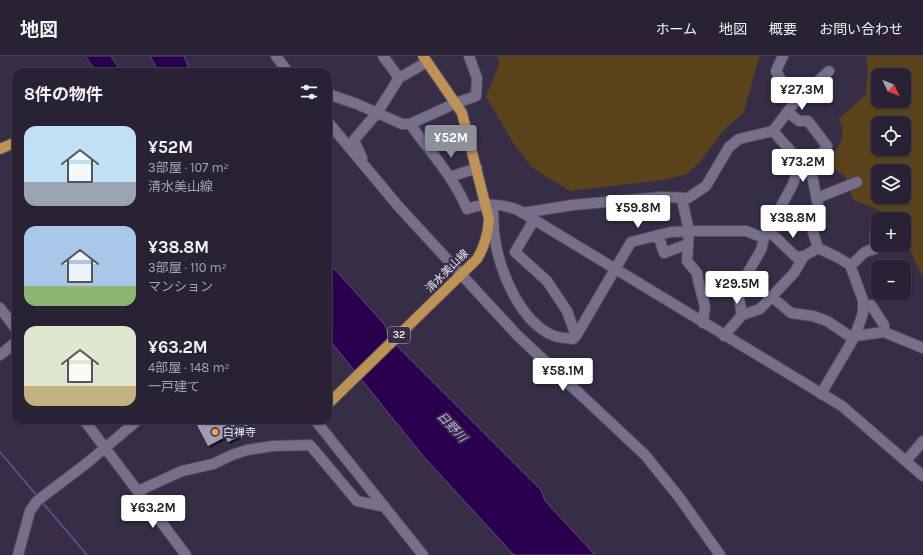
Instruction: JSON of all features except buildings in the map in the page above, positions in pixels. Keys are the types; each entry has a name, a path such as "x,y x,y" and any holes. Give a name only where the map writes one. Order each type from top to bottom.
{"main road":[{"name":"清水美山線","path":"332,400 477,259 484,247 488,233 489,219 466,123 458,103 425,59"},
{"path":"0,149 12,144"}],"street":[{"path":"276,56 285,68"},
{"path":"383,56 399,78"},
{"path":"332,96 402,124 410,124 476,96 476,78 469,56"},
{"path":"783,56 776,71 794,103"},
{"path":"362,163 362,157 354,140 376,113 399,78 425,59"},
{"path":"522,213 573,205 661,196 682,199 688,198 706,186 729,147 739,139 773,131 794,103 829,70"},
{"path":"788,112 799,121 808,121 827,146 808,171"},
{"path":"410,124 450,177 467,209 485,204 505,205 534,220 853,414 923,476"},
{"path":"332,127 460,276 517,335 645,455 679,497 720,555"},
{"path":"773,131 812,175 818,206 812,229 818,248 850,265 863,300 863,313 854,336 821,394"},
{"path":"742,315 739,298 740,286 793,184 800,163"},
{"path":"450,177 477,168"},
{"path":"817,198 857,182"},
{"path":"682,199 689,231 687,262 697,273 705,307 703,323"},
{"path":"485,204 493,212 494,238 509,288 520,307 544,331 554,336 573,339 631,242 671,232 746,230 766,234 796,257 804,256 818,248"},
{"path":"534,220 515,252 547,280 567,311 576,336"},
{"path":"658,235 664,253 688,244"},
{"path":"850,265 856,262 864,251 871,250"},
{"path":"724,336 742,315 760,309 772,297 794,273 804,256"},
{"path":"772,297 791,313 813,316 827,321 848,335 854,336 884,332 923,348"},
{"path":"863,308 871,305 884,325 884,332"},
{"path":"0,308 12,324"},
{"path":"0,355 12,345"},
{"path":"87,424 186,555"},
{"path":"18,555 30,511 37,501 87,463 104,447 133,424"},
{"path":"318,424 423,555"},
{"path":"906,461 923,442"},
{"path":"138,491 182,471 213,464 247,450 273,446 310,445 344,488 357,501 385,508"}],"shaded area":[{"path":"496,56 762,56 759,57 744,112 723,131 700,162 687,174 664,180 570,191 531,167 514,144 486,97 500,62"},
{"path":"866,56 923,56 923,278 911,252 911,212 885,212 853,200 845,176 826,163 838,148 842,138 842,126 839,119 866,94 868,69"}],"water":[{"path":"85,56 111,56 118,68 94,68"},
{"path":"150,56 184,56 188,68 157,68"},
{"name":"日野川","path":"332,266 385,325 389,338 541,490 545,501 595,555 514,555 424,457 332,343"}],"waterway":[{"path":"0,452 38,497"},
{"path":"42,502 87,555"}],"place":[{"name":"白禅寺","path":"215,432"}]}
